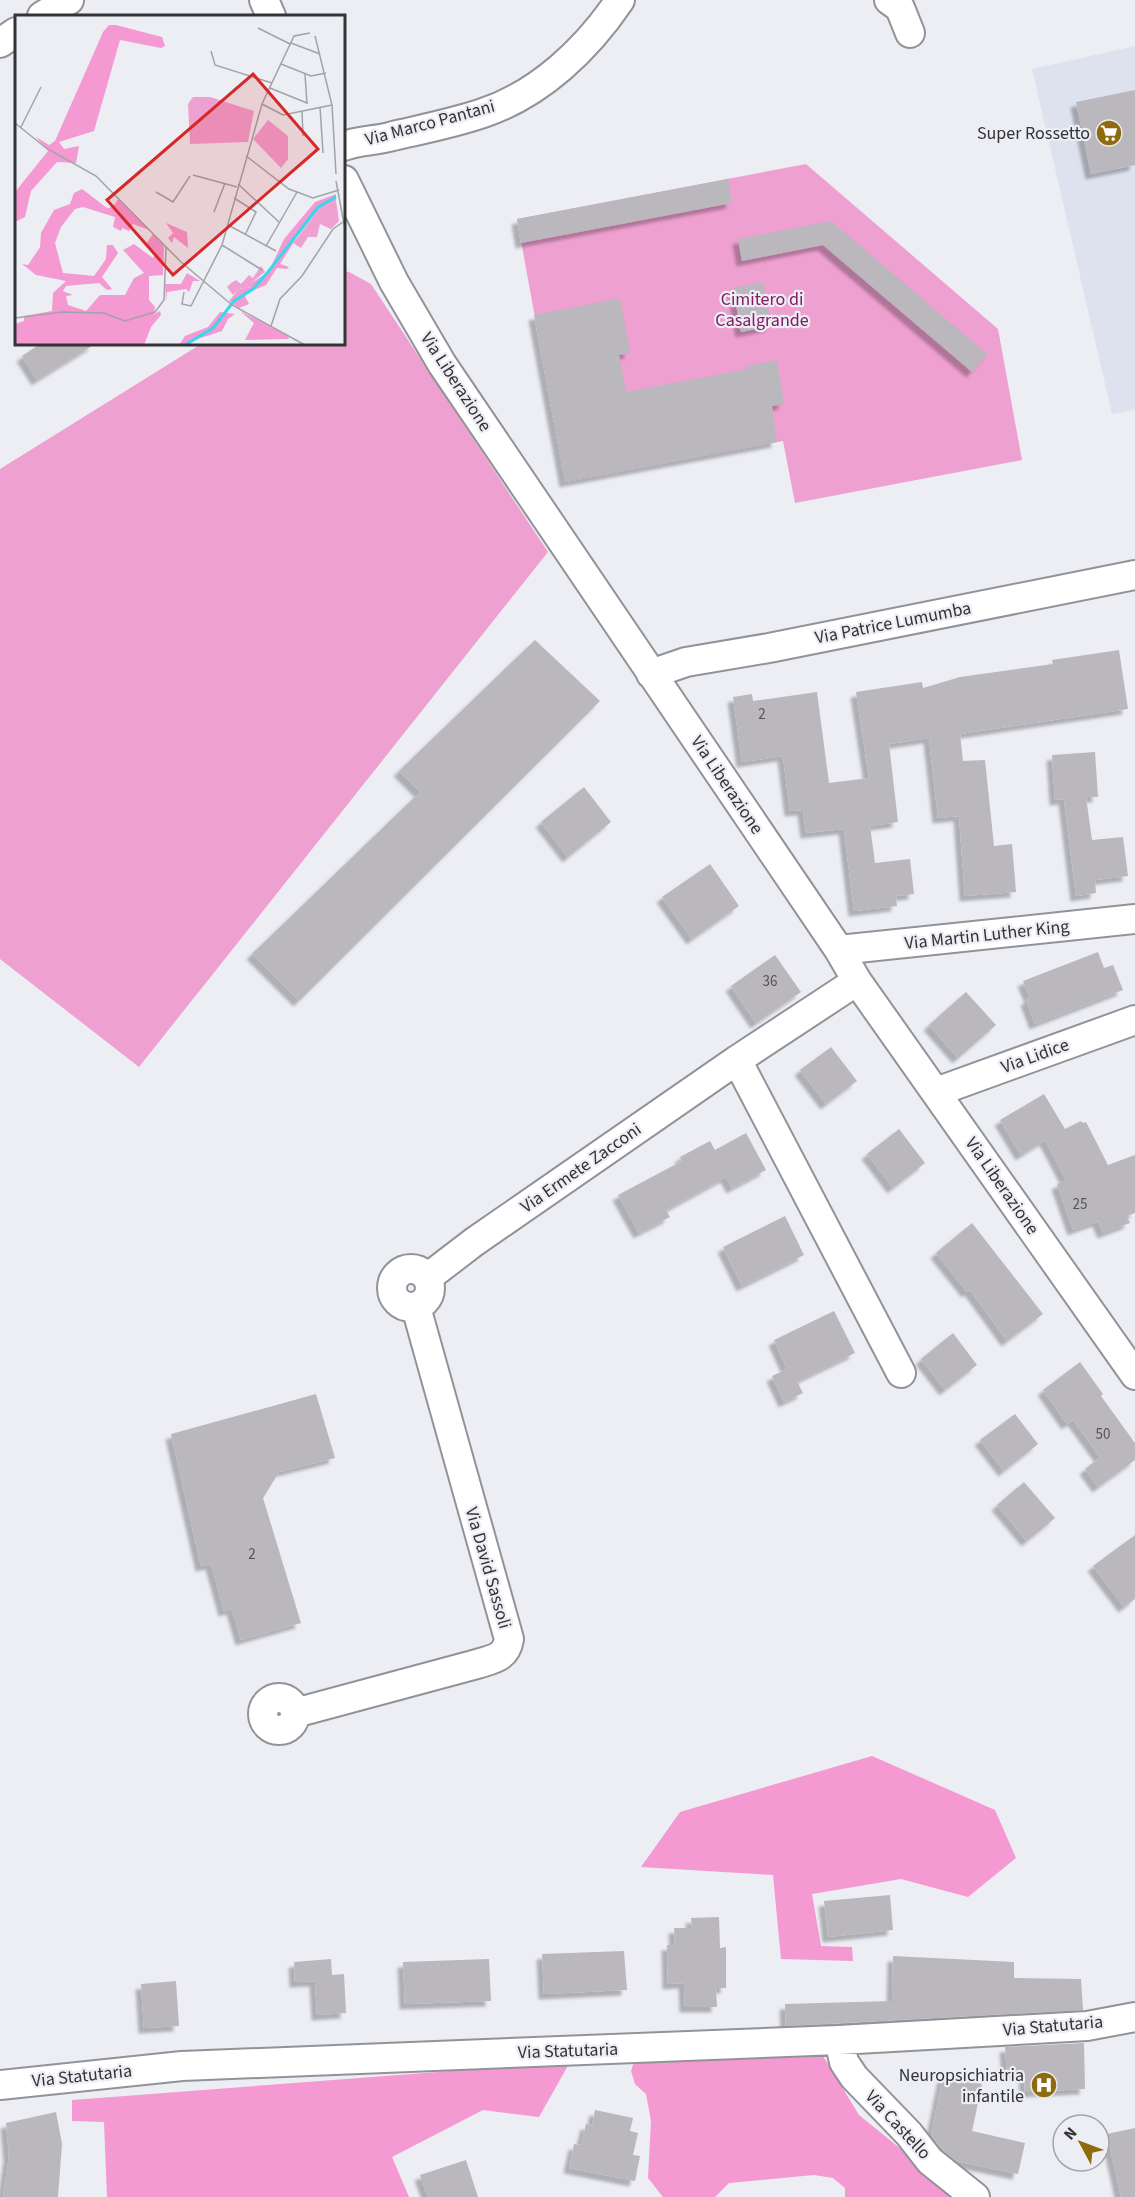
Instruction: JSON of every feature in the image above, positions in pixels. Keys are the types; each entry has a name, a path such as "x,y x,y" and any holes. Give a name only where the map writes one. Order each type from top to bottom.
{"street":[{"path":"44,15 69,0"},
{"path":"264,0 271,15"},
{"name":"Via Marco Pantani","path":"345,146 484,113 516,98 557,70 582,48 620,0"},
{"path":"889,0 900,8 910,33"},
{"path":"0,43 15,33"},
{"name":"Via Liberazione","path":"345,182 394,282 442,364 839,950 857,981 936,1092 1127,1348 1135,1375"},
{"name":"Via Patrice Lumumba","path":"651,674 686,662 769,648 1135,575"},
{"name":"Via Martin Luther King","path":"839,950 1135,919"},
{"name":"Via Ermete Zacconi","path":"416,1307 425,1302 428,1296 427,1278 474,1242 737,1060 857,981"},
{"name":"Via Lidice","path":"936,1092 1135,1020"},
{"path":"737,1060 901,1373"},
{"name":"Via David Sassoli","path":"295,1713 477,1664 502,1656 507,1648 509,1639 416,1307"},
{"name":"Via Statutaria","path":"0,2085 182,2066 839,2040 1087,2026 1135,2017"},
{"name":"Via Castello","path":"839,2040 844,2062 854,2078 909,2134 930,2161 975,2197"}],"shaded area":[{"path":"1135,46 1135,410 1112,414 1032,69"},
{"path":"872,1756 995,1810 1016,1858 968,1897 901,1879 812,1894 821,1946 852,1947 853,1961 781,1959 773,1875 641,1867 680,1812"},
{"path":"820,2051 859,2115 960,2197 845,2197 845,2188 833,2178 814,2175 729,2183 715,2197 663,2197 648,2178 651,2121 646,2094 635,2084 631,2071 634,2062"},
{"path":"570,2062 539,2117 483,2110 392,2157 409,2197 107,2197 104,2122 72,2121 72,2100"}],"green space":[{"name":"Cimitero di Casalgrande","path":"806,164 998,329 1022,460 795,503 783,441 565,482 517,219"},
{"path":"345,271 371,284 548,552 139,1067 0,959 0,469 199,345 345,345"}],"building":[{"name":"Super Rossetto","path":"1135,90 1135,165 1091,174 1076,102"},
{"path":"728,179 732,203 521,243 517,219"},
{"path":"831,221 987,354 972,372 823,245 742,261 738,239"},
{"path":"763,282 771,326 741,332 733,288"},
{"path":"620,298 630,353 619,355 626,392 748,369 747,366 777,360 784,404 772,406 777,442 565,482 534,315"},
{"path":"38,345 93,345 37,380 22,356"},
{"path":"535,640 600,701 299,1001 252,954 420,792 399,771"},
{"path":"1119,650 1128,709 960,734 963,761 985,760 994,846 1012,844 1016,892 965,896 959,816 938,818 929,738 889,744 898,822 870,826 875,863 910,859 914,894 896,896 897,906 854,911 844,829 806,833 803,810 790,811 783,756 742,762 733,697 752,694 753,701 817,692 829,783 869,778 856,692 922,682 923,688 960,677 1053,664 1052,660"},
{"path":"1095,752 1098,797 1086,797 1092,840 1123,837 1128,876 1095,880 1096,893 1076,896 1064,799 1055,800 1052,755"},
{"path":"584,787 611,822 568,857 541,822"},
{"path":"710,864 739,906 692,939 662,897"},
{"path":"1098,952 1104,968 1113,965 1123,990 1035,1024 1026,1000 1030,998 1023,981"},
{"path":"775,955 801,992 756,1023 731,986"},
{"path":"966,992 996,1025 958,1058 929,1025"},
{"path":"831,1047 857,1081 826,1104 800,1070"},
{"path":"1044,1094 1065,1129 1081,1121 1086,1122 1108,1165 1135,1155 1135,1213 1127,1216 1130,1223 1103,1233 1098,1221 1073,1230 1057,1184 1066,1180 1045,1140 1021,1155 1000,1120"},
{"path":"899,1129 925,1163 893,1188 867,1154"},
{"path":"746,1133 766,1170 732,1188 726,1177 666,1210 670,1217 639,1233 618,1195 682,1161 680,1157 710,1141 715,1150"},
{"path":"785,1216 804,1255 742,1286 723,1247"},
{"path":"972,1223 1043,1314 1007,1341 970,1290 967,1292 936,1253"},
{"path":"834,1311 855,1353 797,1381 803,1393 784,1402 772,1376 787,1369 774,1340"},
{"path":"953,1333 977,1365 945,1390 921,1359"},
{"path":"1080,1362 1135,1443 1135,1460 1098,1487 1085,1469 1100,1457 1073,1420 1067,1424 1043,1390"},
{"path":"316,1394 335,1458 279,1472 263,1498 301,1623 241,1640 232,1609 224,1611 211,1564 201,1566 171,1434"},
{"path":"1015,1414 1038,1444 1004,1471 980,1440"},
{"path":"1024,1482 1055,1518 1027,1541 997,1505"},
{"path":"1135,1535 1135,1599 1124,1607 1093,1566"},
{"path":"890,1895 893,1930 828,1937 824,1901"},
{"path":"719,1917 720,1948 726,1947 726,1988 716,1988 717,2007 685,2007 684,1983 668,1984 667,1945 675,1945 674,1928 692,1928 691,1918"},
{"path":"624,1951 627,1990 544,1994 542,1954"},
{"path":"893,1956 1014,1962 1014,1978 1081,1979 1083,2010 786,2026 785,2004 892,2001"},
{"path":"331,1959 332,1975 344,1974 346,2013 317,2015 315,1981 295,1982 294,1962"},
{"path":"489,1959 491,2001 405,2004 403,1962"},
{"path":"176,1981 179,2026 144,2028 141,1984"},
{"path":"1084,2043 1085,2089 1025,2092 1024,2075 1007,2075 1005,2047"},
{"path":"943,2076 982,2084 972,2131 1025,2143 1018,2174 956,2161 931,2135"},
{"path":"595,2110 633,2118 630,2131 638,2133 633,2155 640,2156 635,2181 569,2168 574,2144 581,2145 586,2124 592,2125"},
{"path":"56,2112 62,2144 58,2197 3,2197 9,2156 6,2123"},
{"path":"1135,2128 1135,2197 1121,2197 1111,2152 1111,2133"},
{"path":"466,2160 478,2197 428,2197 420,2175"}],"place":[{"name":"Super Rossetto","path":"1109,133"},
{"name":"Neuropsichiatria infantile","path":"1044,2085"}]}
